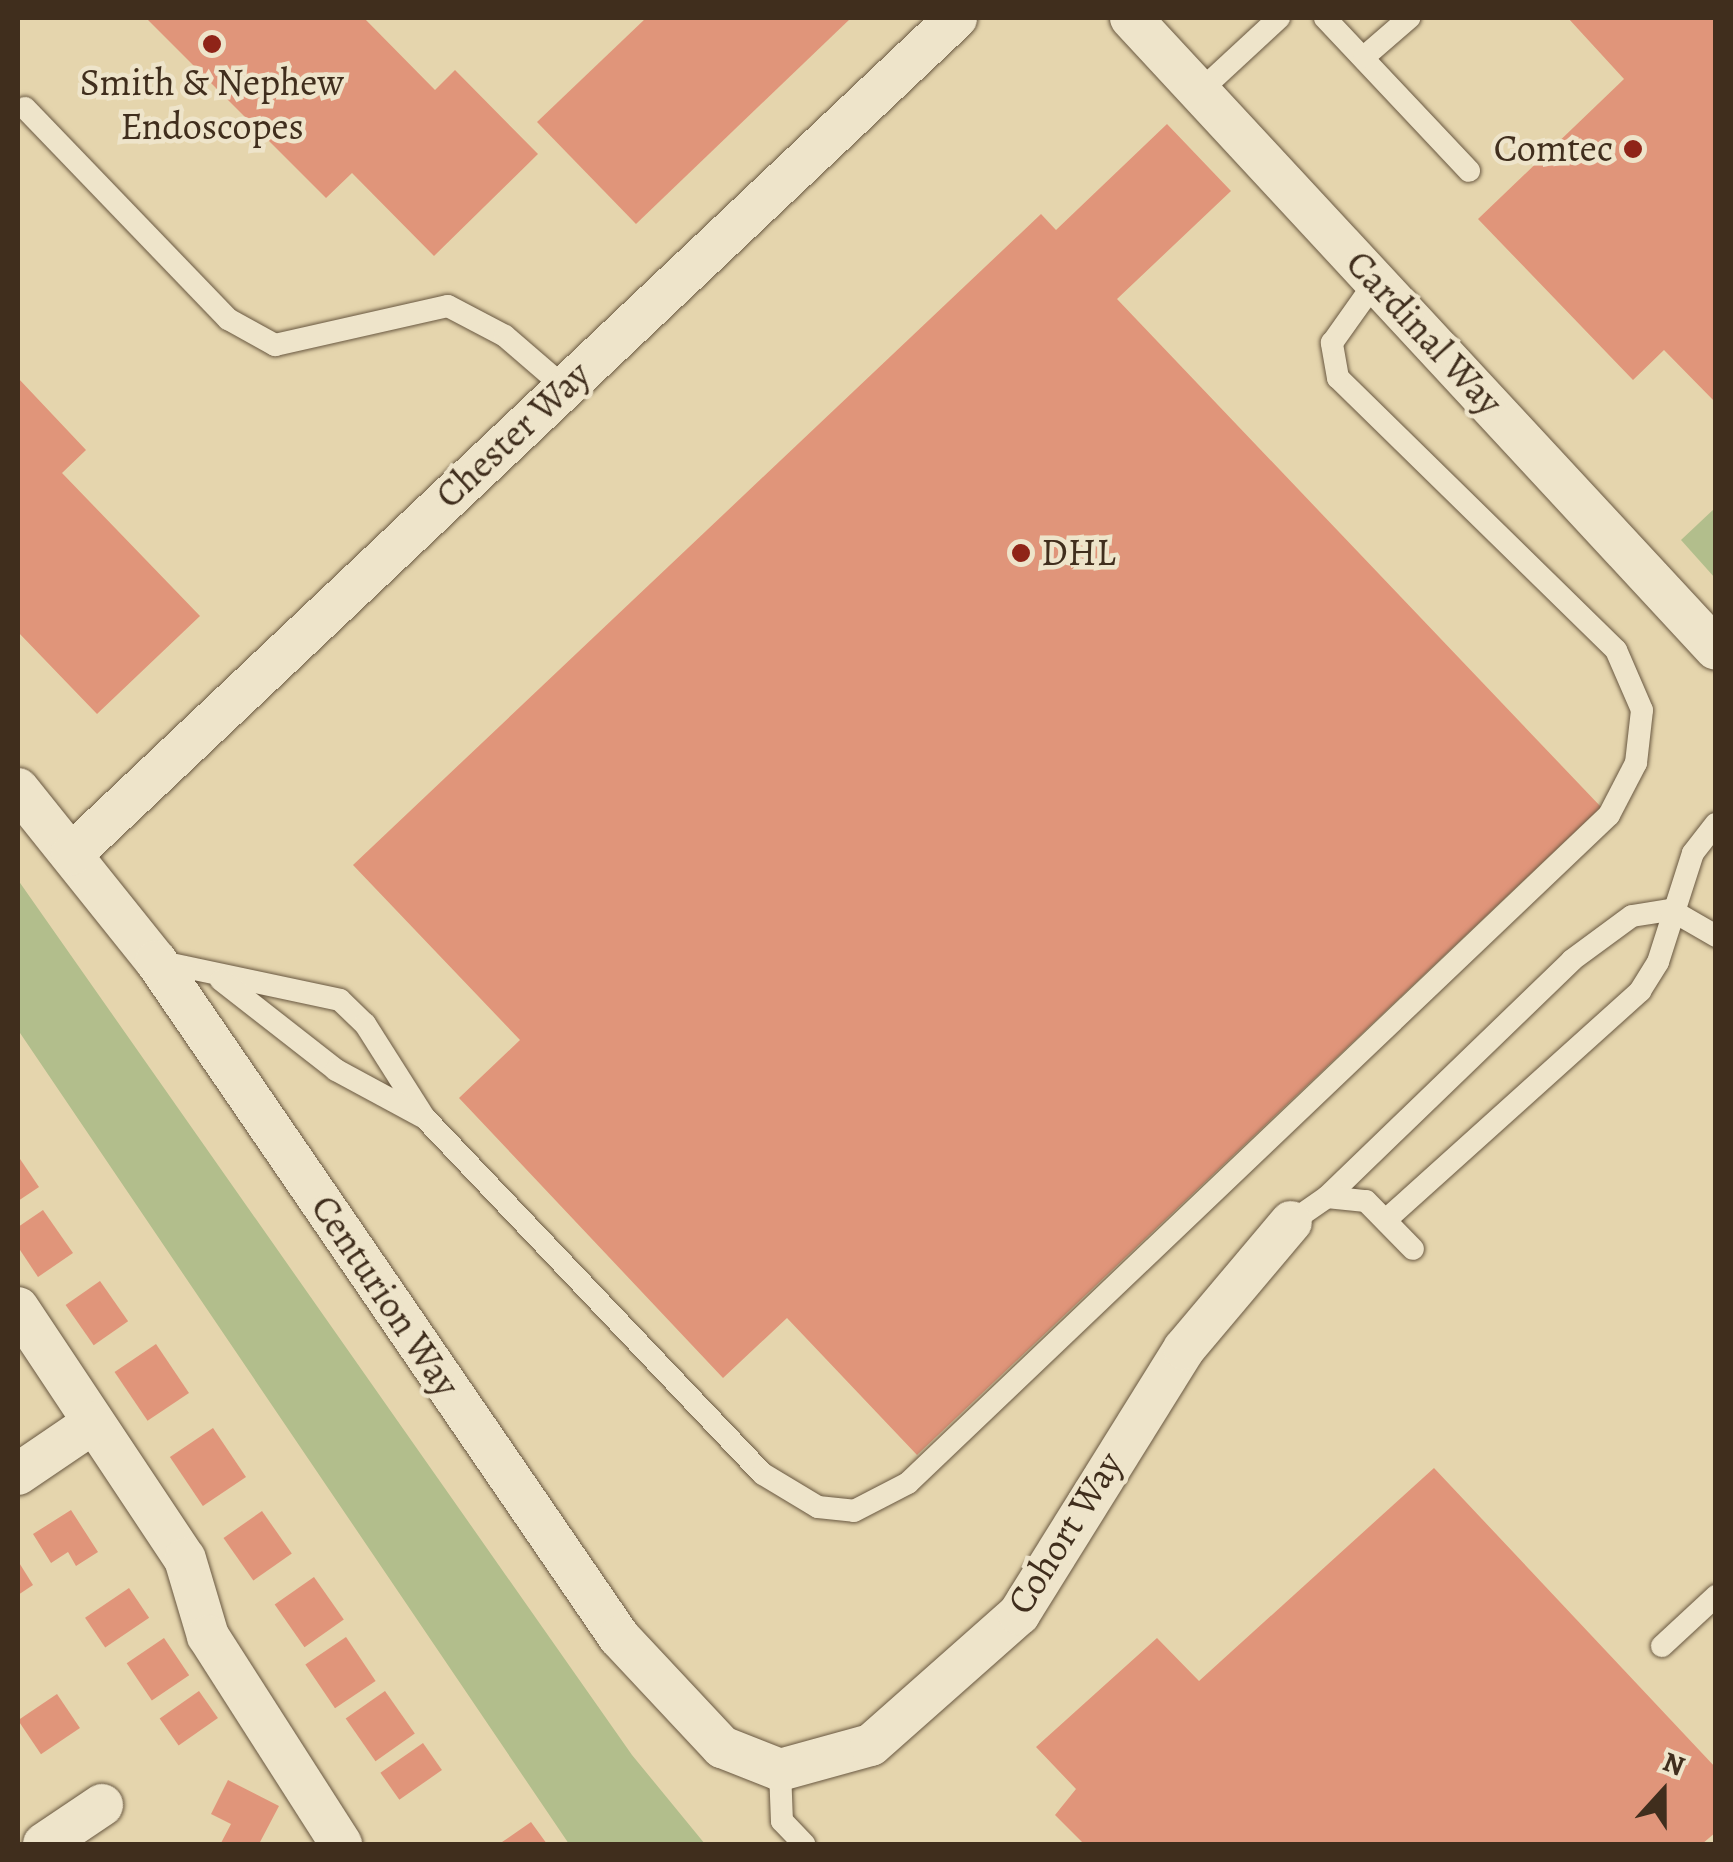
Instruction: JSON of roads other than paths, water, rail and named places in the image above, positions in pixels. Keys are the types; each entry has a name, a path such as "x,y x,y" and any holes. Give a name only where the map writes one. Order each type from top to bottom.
{"street":[{"name":"Chester Way","path":"72,854 956,18"},
{"name":"Cardinal Way","path":"1132,18 1716,649"},
{"name":"Centurion Way","path":"18,789 156,961 618,1637 722,1747 780,1770"},
{"name":"Cohort Way","path":"780,1770 870,1745 1019,1614 1184,1349 1290,1222"},
{"path":"18,1308 184,1560 208,1636 341,1844"},
{"path":"18,1474 93,1423"},
{"path":"51,1843 102,1806"}],"lane":[{"path":"1199,92 1279,18"},
{"path":"1325,18 1469,171"},
{"path":"1364,57 1409,18"},
{"path":"25,108 228,319 275,345 448,306 504,336 564,387"},
{"path":"156,961 340,1000 366,1024 424,1118 763,1474 818,1507 854,1512 908,1483 1609,815 1636,764 1642,710 1616,650 1338,378 1332,343 1376,281"},
{"path":"1387,1219 1640,991 1658,962 1671,910 1693,853 1716,824"},
{"path":"1290,1222 1327,1197 1572,960 1632,916 1671,910 1716,936"},
{"path":"205,971 242,992 336,1070 424,1118"},
{"path":"1327,1197 1366,1200 1413,1249"},
{"path":"1662,1646 1716,1596"},
{"path":"780,1770 782,1821 804,1844"}],"place":[{"name":"Smith & Nephew Endoscopes","path":"212,44"},
{"name":"Comtec","path":"1633,149"},
{"name":"DHL","path":"1021,553"}]}
